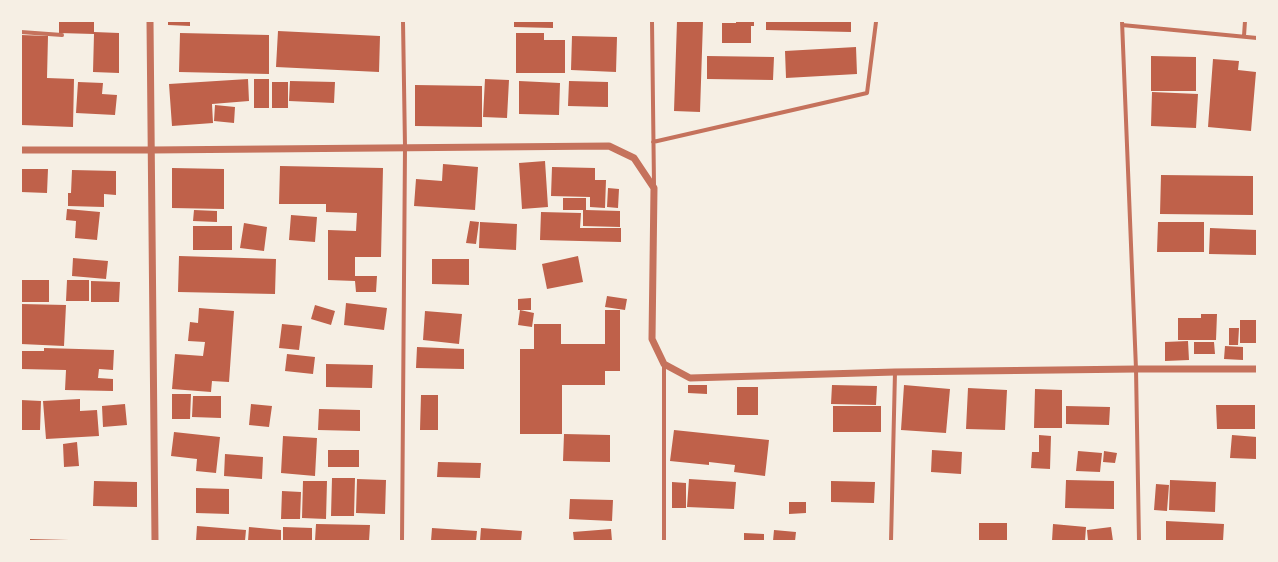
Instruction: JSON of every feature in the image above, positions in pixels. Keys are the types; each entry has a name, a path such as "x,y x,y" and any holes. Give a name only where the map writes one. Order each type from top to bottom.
{"street":[{"path":"150,21 155,541"},
{"path":"402,541 405,147 403,21"},
{"path":"652,21 654,188 652,339 664,364 664,541"},
{"path":"1244,36 1245,21"},
{"path":"653,142 867,93 876,22"},
{"path":"1139,541 1136,369 1122,23 1257,38"},
{"path":"21,32 62,35"},
{"path":"21,150 609,146 634,158 654,188"},
{"path":"664,364 690,378 895,372 1257,369"},
{"path":"891,541 895,372"}],"building":[{"path":"59,21 94,21 94,32 119,33 119,73 93,72 94,34 59,33"},
{"path":"168,21 190,21 190,26 168,25"},
{"path":"514,21 553,21 553,28 514,27"},
{"path":"677,21 703,21 700,112 674,111"},
{"path":"736,21 754,21 754,26 751,26 751,43 722,43 722,23 736,23"},
{"path":"766,21 851,21 851,32 766,30"},
{"path":"278,31 380,36 379,72 276,67"},
{"path":"180,33 269,35 269,74 179,72"},
{"path":"516,33 544,33 544,40 565,40 565,73 516,73"},
{"path":"21,35 48,36 47,78 74,79 73,127 21,125"},
{"path":"572,36 617,37 616,72 571,70"},
{"path":"856,47 857,74 786,78 785,51"},
{"path":"707,56 774,57 773,80 707,79"},
{"path":"1151,56 1196,57 1196,91 1151,91"},
{"path":"1213,59 1239,61 1238,70 1256,72 1251,131 1208,127"},
{"path":"248,79 249,101 212,104 213,123 172,126 169,84"},
{"path":"254,79 269,79 269,108 254,108"},
{"path":"485,79 509,80 507,118 483,117"},
{"path":"290,81 335,82 334,103 289,101"},
{"path":"519,81 560,83 559,115 519,114"},
{"path":"569,81 608,82 608,107 568,106"},
{"path":"78,82 103,83 102,94 117,95 115,115 76,113"},
{"path":"272,82 288,82 288,108 272,108"},
{"path":"415,85 482,86 482,127 415,126"},
{"path":"1152,92 1198,94 1196,128 1151,126"},
{"path":"215,105 235,107 234,123 214,121"},
{"path":"545,161 548,207 522,209 519,163"},
{"path":"443,164 478,167 475,210 414,206 416,179 442,181"},
{"path":"280,166 383,168 381,257 355,257 355,276 377,276 376,292 356,292 355,281 328,280 328,230 356,231 357,213 326,212 326,204 279,204"},
{"path":"552,167 595,168 595,180 606,180 605,208 590,207 590,197 551,196"},
{"path":"172,168 224,169 224,209 172,208"},
{"path":"21,169 48,169 47,193 21,192"},
{"path":"72,170 116,171 116,195 104,194 104,207 68,206 68,193 71,193"},
{"path":"1161,175 1253,176 1253,215 1160,214"},
{"path":"608,188 619,189 618,208 607,207"},
{"path":"563,198 586,198 586,210 620,211 620,227 583,226 583,210 563,210"},
{"path":"67,209 100,212 97,240 75,238 76,221 66,220"},
{"path":"194,210 217,211 217,222 193,221"},
{"path":"541,212 581,213 580,228 621,228 621,242 540,240"},
{"path":"291,215 317,217 315,242 289,240"},
{"path":"470,221 479,222 476,244 466,243"},
{"path":"480,222 517,224 516,250 479,248"},
{"path":"1158,222 1204,222 1204,252 1157,252"},
{"path":"244,223 267,227 264,251 240,248"},
{"path":"193,226 232,226 232,250 193,250"},
{"path":"1210,228 1257,230 1257,255 1209,254"},
{"path":"179,256 276,259 275,294 178,292"},
{"path":"578,256 583,282 547,289 542,264"},
{"path":"73,258 108,261 106,279 72,276"},
{"path":"432,259 469,259 469,285 432,284"},
{"path":"21,280 49,280 49,302 21,302"},
{"path":"67,280 89,280 89,301 66,301"},
{"path":"91,281 120,282 119,302 91,302"},
{"path":"607,296 627,299 625,310 605,307"},
{"path":"531,298 531,310 518,310 518,299"},
{"path":"346,303 387,308 384,330 344,325"},
{"path":"21,304 66,305 64,346 21,344"},
{"path":"315,305 335,311 331,325 311,319"},
{"path":"199,308 234,311 229,382 212,381 211,392 172,389 175,354 203,356 205,342 188,341 190,322 198,323"},
{"path":"520,310 534,313 532,327 518,325"},
{"path":"605,310 620,310 620,371 605,371 605,385 562,385 562,434 520,434 520,349 534,349 534,324 561,324 561,344 605,344"},
{"path":"425,311 462,314 459,344 423,340"},
{"path":"1201,314 1217,314 1216,340 1178,340 1178,318 1201,318"},
{"path":"1240,320 1256,320 1256,343 1240,343"},
{"path":"282,324 302,326 299,350 279,348"},
{"path":"1229,328 1239,328 1238,345 1229,345"},
{"path":"1188,341 1189,360 1165,361 1165,342"},
{"path":"1194,342 1214,342 1215,354 1194,354"},
{"path":"1225,346 1243,347 1243,360 1224,359"},
{"path":"417,347 464,349 464,369 416,368"},
{"path":"44,348 114,350 113,370 99,369 98,378 113,379 113,391 65,390 66,370 21,369 21,351 44,351"},
{"path":"287,354 315,357 313,374 285,371"},
{"path":"326,364 373,365 372,388 326,387"},
{"path":"688,385 707,385 707,394 688,393"},
{"path":"832,385 877,386 876,405 831,404"},
{"path":"904,385 950,389 946,433 901,430"},
{"path":"737,387 758,387 758,415 737,415"},
{"path":"968,388 1007,390 1005,430 966,429"},
{"path":"1035,389 1062,390 1062,428 1034,428"},
{"path":"172,394 191,394 190,419 172,419"},
{"path":"421,395 438,395 438,430 420,430"},
{"path":"193,396 221,396 221,418 192,417"},
{"path":"80,399 80,411 97,410 99,436 46,439 43,401"},
{"path":"21,400 41,401 40,430 21,430"},
{"path":"125,404 127,425 103,427 102,406"},
{"path":"251,404 272,406 269,427 249,425"},
{"path":"1216,405 1255,405 1255,429 1217,429"},
{"path":"833,406 881,406 881,432 833,432"},
{"path":"1066,406 1110,407 1109,425 1066,424"},
{"path":"319,409 360,410 360,431 318,430"},
{"path":"674,430 769,440 765,476 734,472 735,465 709,462 709,465 670,461"},
{"path":"174,432 220,437 216,473 196,471 197,459 171,456"},
{"path":"564,434 610,435 610,462 563,461"},
{"path":"1039,435 1051,436 1050,469 1031,468 1032,452 1039,452"},
{"path":"1232,435 1257,437 1256,459 1230,458"},
{"path":"283,436 317,438 315,476 281,473"},
{"path":"77,442 79,466 64,467 63,444"},
{"path":"328,450 359,450 359,467 328,467"},
{"path":"932,450 962,452 961,474 931,472"},
{"path":"1078,451 1102,453 1100,472 1076,471"},
{"path":"1104,451 1117,453 1115,463 1103,462"},
{"path":"225,454 263,457 262,479 224,476"},
{"path":"438,462 481,463 480,478 437,477"},
{"path":"332,478 355,478 354,516 331,516"},
{"path":"357,479 386,480 385,514 356,513"},
{"path":"689,479 736,482 734,509 687,507"},
{"path":"1066,480 1114,481 1114,509 1065,508"},
{"path":"1170,480 1216,482 1215,512 1169,510"},
{"path":"94,481 137,482 137,507 93,506"},
{"path":"303,481 327,481 326,519 302,518"},
{"path":"831,481 875,482 874,503 831,502"},
{"path":"672,482 686,483 686,508 672,508"},
{"path":"1156,484 1169,485 1167,511 1154,510"},
{"path":"196,488 229,489 229,514 196,513"},
{"path":"282,491 301,492 300,519 281,519"},
{"path":"570,499 613,500 612,521 569,519"},
{"path":"789,502 806,502 806,513 789,514"},
{"path":"1166,521 1224,524 1223,541 1166,541"},
{"path":"979,523 1007,523 1007,541 979,541"},
{"path":"316,524 370,525 369,541 315,541"},
{"path":"1053,524 1086,527 1085,541 1052,541"},
{"path":"197,526 246,530 245,541 196,541"},
{"path":"249,527 281,530 281,541 248,541"},
{"path":"283,527 312,528 312,541 283,541"},
{"path":"1111,527 1113,541 1088,541 1087,530"},
{"path":"432,528 477,531 476,541 431,541"},
{"path":"481,528 522,531 521,541 480,541"},
{"path":"611,529 612,541 574,541 573,532"},
{"path":"774,530 796,532 795,541 773,541"},
{"path":"744,533 764,534 764,541 744,541"},
{"path":"30,539 69,540 69,541 30,541"}]}
